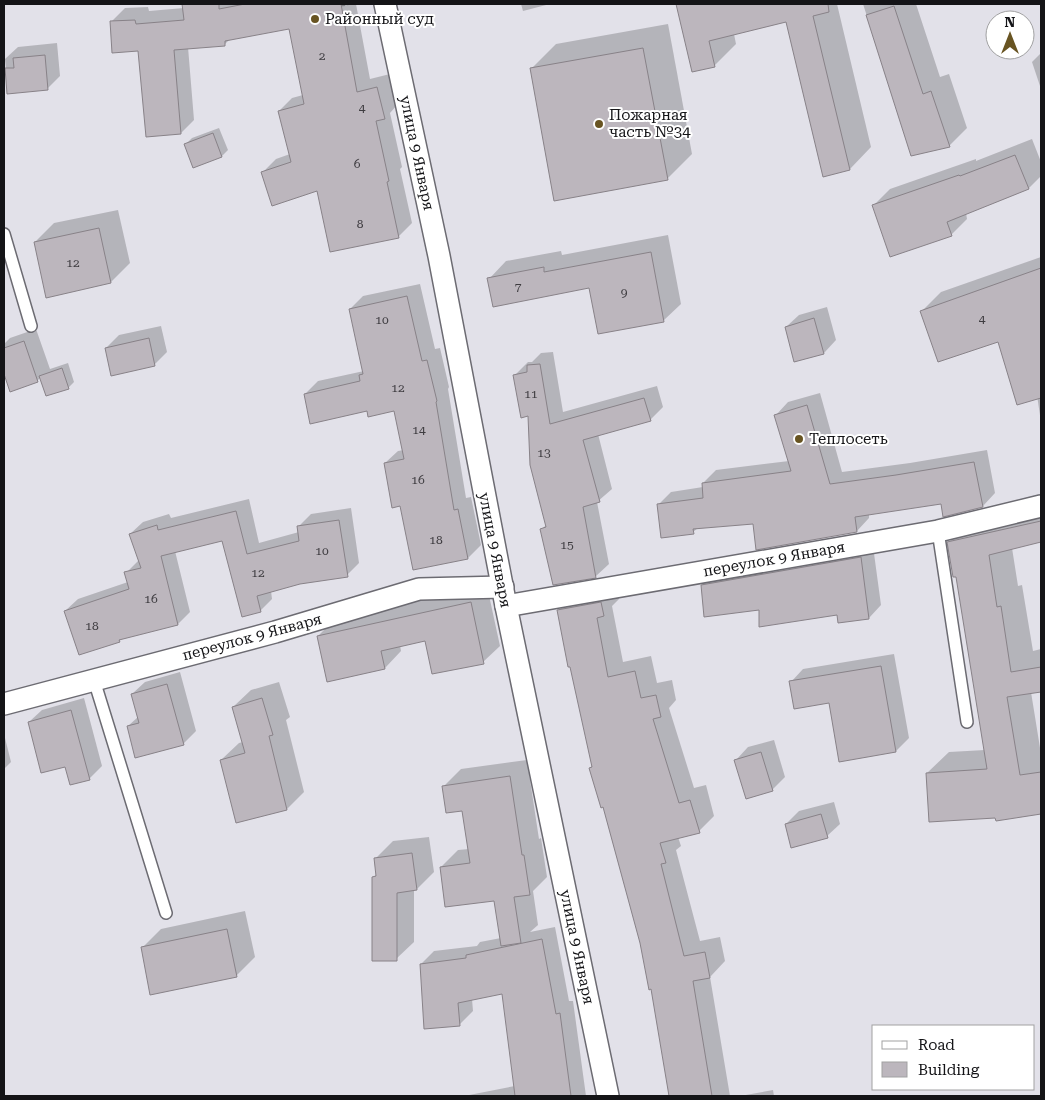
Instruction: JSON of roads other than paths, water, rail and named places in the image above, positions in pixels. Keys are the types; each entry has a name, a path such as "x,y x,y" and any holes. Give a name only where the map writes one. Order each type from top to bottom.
{"street":[{"name":"улица 9 Января","path":"385,4 439,256 504,596 608,1096"},
{"name":"переулок 9 Января","path":"4,704 274,632 419,589 504,596 938,531 1041,506"}],"lane":[{"path":"4,234 31,326"},
{"path":"938,531 967,722"},
{"path":"94,680 166,913"}],"place":[{"name":"Районный суд","path":"315,19"},
{"name":"Пожарная часть №34","path":"599,124"},
{"name":"Теплосеть","path":"799,439"}]}
